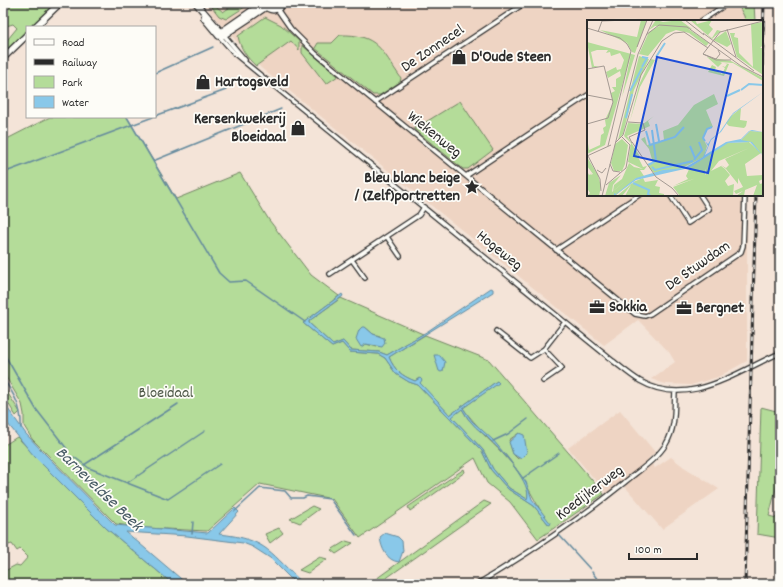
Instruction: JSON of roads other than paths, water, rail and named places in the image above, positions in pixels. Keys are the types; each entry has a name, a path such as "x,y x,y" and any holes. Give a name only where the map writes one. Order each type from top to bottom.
{"street":[{"path":"36,26 60,3"},
{"name":"Hogeweg","path":"196,3 222,34 236,55 640,381 662,389 675,391 694,390 705,387 780,353"},
{"path":"222,34 264,5 272,10 277,9 283,3"},
{"name":"De Zonnecel","path":"375,102 525,3"},
{"path":"702,20 728,3"},
{"name":"Wiekenweg","path":"277,9 291,30 375,102 635,314 640,316"},
{"path":"3,58 26,36"},
{"path":"466,176 587,96"},
{"path":"556,250 637,196"},
{"path":"671,196 688,223 709,209 701,196"},
{"name":"De Stuwdam","path":"640,316 650,314 741,252 743,246 745,196"},
{"path":"330,274 421,213 424,207"},
{"path":"387,237 400,256"},
{"path":"352,260 365,278"},
{"path":"496,332 530,358 544,349 566,322"},
{"path":"543,381 562,368 544,349"},
{"name":"Koedijkerweg","path":"477,584 566,527 652,460 666,444 671,434 675,414 675,391"}],"water":[{"path":"491,288 493,289 493,292 389,357 393,366 402,375 415,381 420,378 422,380 420,383 450,415 497,381 499,383 463,408 472,421 493,440 508,458 526,482 532,499 551,524 549,525 534,506 508,489 491,470 482,451 418,385 409,382 396,374 385,358 378,354 350,352 342,343 332,347 303,323 342,294 343,296 309,321 309,323 333,345 343,341 351,350 379,352 387,355 428,331","holes":["462,409 473,425 496,446 515,468 525,485 528,493 527,499 509,488 493,469 483,450 452,417"]},
{"path":"362,327 365,327 373,334 384,338 385,343 382,347 366,344 361,347 356,339 359,330"},
{"path":"434,355 439,355 445,362 443,371 441,372 439,371"},
{"path":"3,402 26,434 115,525 208,533 235,508 239,512 219,534 236,536 259,544 275,556 304,584 296,584 270,558 253,547 243,543 187,536 126,532 187,584 173,584 106,528 34,456 3,418"},
{"path":"519,433 524,435 527,453 521,459 513,454 509,442"},
{"path":"385,533 398,537 402,541 403,551 399,562 388,557 383,549 380,537"}],"waterway":[{"path":"156,73 213,47"},
{"path":"156,116 226,90"},
{"path":"153,161 281,109"},
{"path":"128,118 219,273 229,282 246,281 305,322"},
{"path":"3,173 150,118"},
{"name":"Barneveldse Beek","path":"3,352 36,409 67,449"},
{"path":"3,379 17,402 21,428"},
{"name":"Barneveldse Beek","path":"84,465 178,404"},
{"path":"493,441 508,434 528,419"},
{"path":"127,483 205,431"},
{"path":"523,478 559,453"},
{"name":"Barneveldse Beek","path":"74,457 89,468 168,499 220,464"},
{"path":"235,511 260,488 285,491 291,498 303,498 307,496 330,499 356,535"},
{"path":"192,534 193,522"},
{"path":"559,535 590,569"},
{"path":"592,572 601,584"}],"railway":[{"path":"763,37 764,3"},
{"path":"745,584 756,196"}],"place":[{"name":"D'Oude Steen","path":"459,57"},
{"name":"Hartogsveld","path":"203,82"},
{"name":"Kersenkwekerij Bloeidaal","path":"298,128"},
{"name":"Bleu blanc beige / (Zelf)portretten","path":"472,187"},
{"name":"Sokkia","path":"597,307"},
{"name":"Bergnet","path":"684,308"}],"park label":[{"name":"Bloeidaal","path":"166,393"}]}
